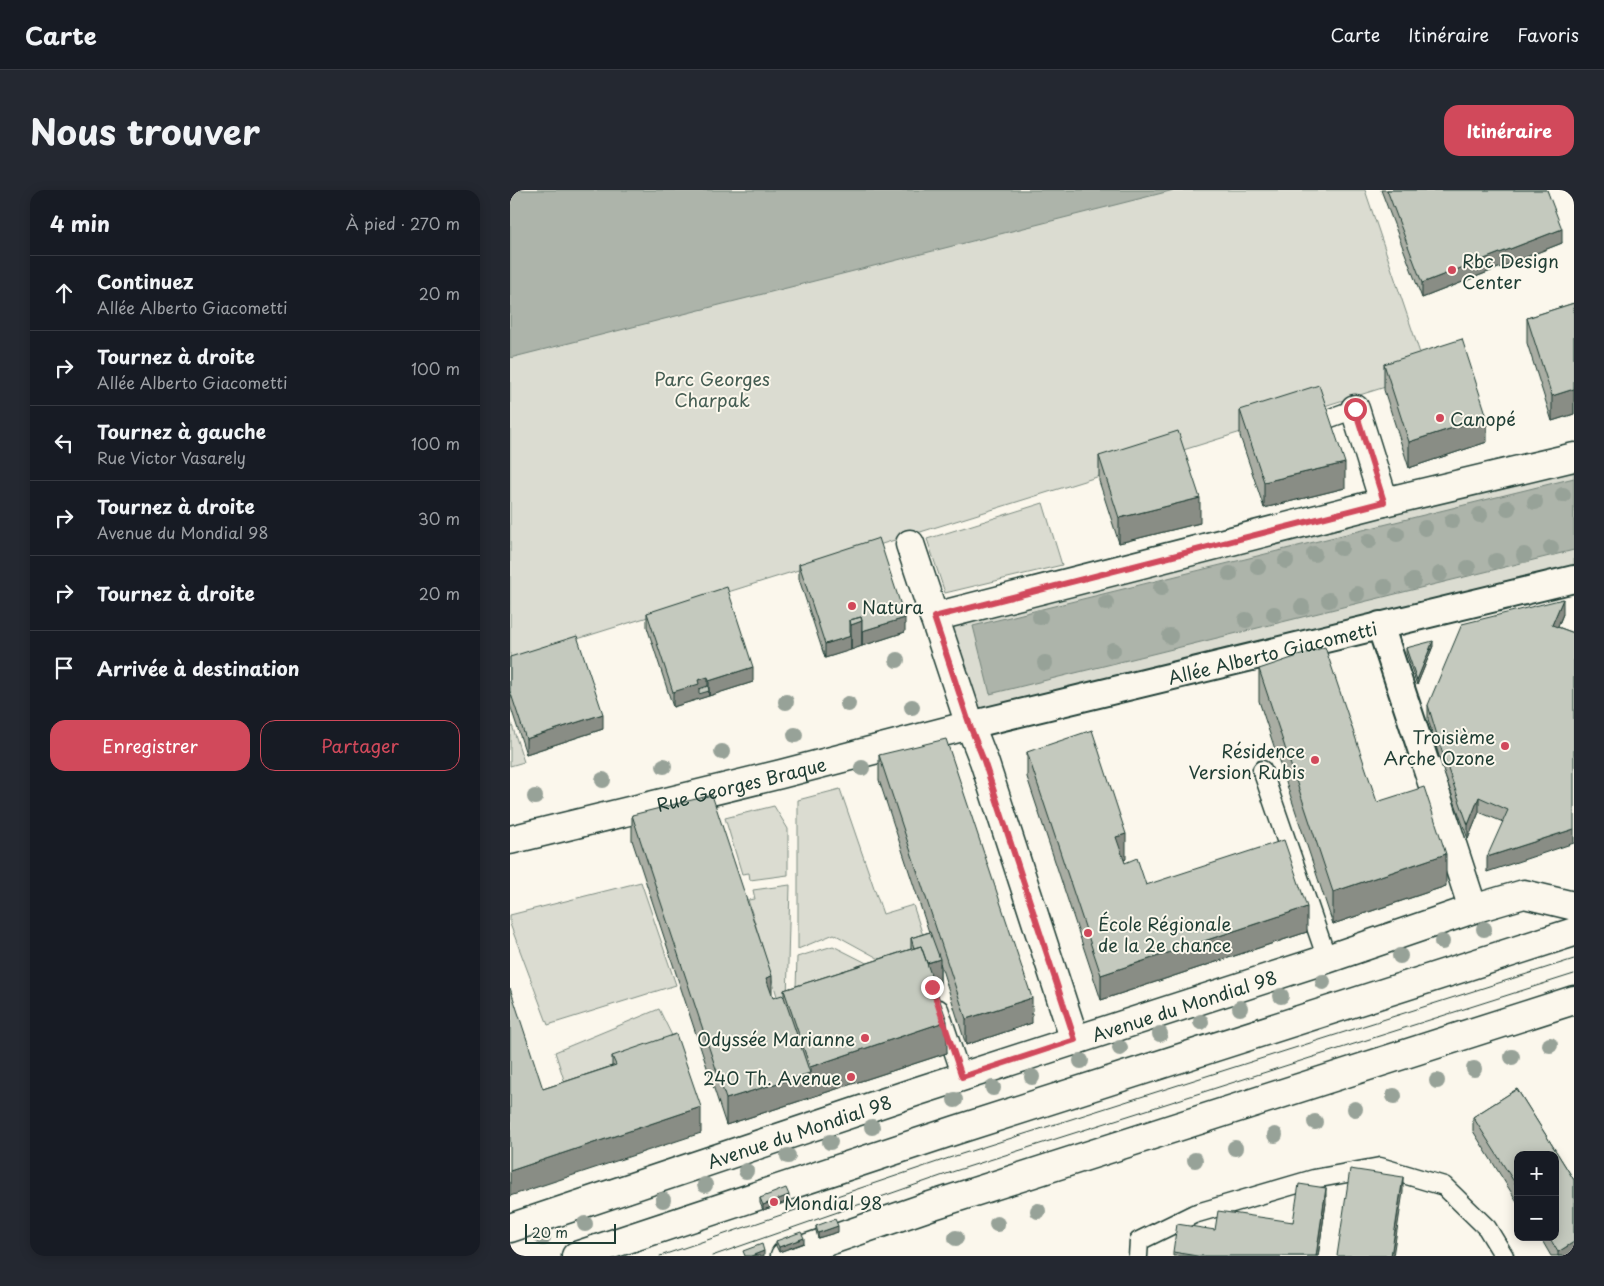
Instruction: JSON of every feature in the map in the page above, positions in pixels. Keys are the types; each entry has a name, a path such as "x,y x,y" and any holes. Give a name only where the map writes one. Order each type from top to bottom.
{"street":[{"path":"1355,409 1384,502"},
{"path":"934,617 1384,502 1574,456"},
{"path":"910,544 970,726 984,761 1075,1040"},
{"name":"Allée Alberto Giacometti","path":"970,726 1574,579"},
{"path":"1380,625 1473,909"},
{"name":"Rue Georges Braque","path":"510,840 970,726"},
{"name":"Avenue du Mondial 98","path":"510,1228 962,1077 1327,959 1473,909 1524,894 1574,906"},
{"path":"576,1256 966,1127 1574,932"},
{"path":"785,1256 927,1207 1574,1000"}],"lane":[{"path":"1322,421 1355,409"},
{"path":"1262,770 1327,959"},
{"path":"935,996 962,1077"},
{"path":"1138,1256 1139,1241 1194,1214 1314,1179 1380,1166 1444,1186 1488,1228 1504,1256"}],"green space":[{"name":"Parc Georges Charpak","path":"510,190 1365,190 1427,374 510,660"},
{"path":"1574,465 1574,569 976,714 946,619"},
{"path":"1043,503 1062,565 945,593 927,539"},
{"path":"510,719 524,762 510,766"},
{"path":"840,789 883,914 913,905 930,957 916,979 834,934 798,949 798,800"},
{"path":"774,806 788,829 788,875 750,880 749,873 742,874 725,818"},
{"path":"641,882 676,985 548,1025 510,924 510,915"},
{"path":"790,885 787,1002 780,1006 748,900 755,899 753,890"},
{"path":"833,946 906,983 795,1019 797,957"},
{"path":"659,1009 678,1048 565,1083 555,1052"}],"shaded area":[{"path":"510,190 1174,190 510,358"},
{"path":"1574,478 1574,550 990,694 973,626"}],"building":[{"name":"Rbc Design Center","path":"1387,190 1547,190 1562,229 1422,283"},
{"name":"Canopé","path":"1574,303 1574,389 1552,396 1527,318"},
{"name":"Canopé","path":"1462,339 1487,417 1409,442 1384,364"},
{"path":"1319,385 1345,463 1264,482 1240,410"},
{"path":"1178,431 1200,498 1119,518 1099,456"},
{"name":"Natura","path":"879,538 905,618 862,631 861,617 850,620 851,636 825,644 799,564"},
{"path":"727,587 753,667 709,681 708,677 698,680 699,684 673,692 647,613"},
{"name":"Troisième Arche Ozone","path":"1563,599 1552,625 1574,633 1574,829 1487,857 1508,810 1479,797 1468,825 1444,758 1428,705 1462,624"},
{"path":"861,617 862,621 851,625 850,620"},
{"path":"577,636 603,714 526,739 510,691 510,657"},
{"path":"1433,641 1417,680 1406,648"},
{"name":"Résidence Version Rubis","path":"1325,647 1377,802 1424,787 1446,854 1333,892 1259,669"},
{"path":"708,686 709,691 699,694 699,689"},
{"path":"1092,730 1126,834 1116,837 1125,863 1137,858 1146,885 1284,840 1307,907 1101,975 1027,752"},
{"path":"946,739 1032,998 966,1019 879,755"},
{"path":"712,795 772,976 766,978 773,998 782,995 784,997 810,1073 726,1099 632,815"},
{"path":"930,932 940,959 927,963 921,946 914,948 911,938"},
{"path":"921,946 947,1021 810,1067 784,990"},
{"path":"510,988 543,1089 616,1065 612,1056 676,1034 701,1107 510,1171"},
{"path":"1517,1089 1556,1151 1514,1151 1514,1182 1473,1117"},
{"path":"1559,1156 1574,1180 1574,1242 1558,1252 1551,1241 1559,1241"},
{"path":"1350,1169 1403,1177 1391,1256 1337,1256"},
{"path":"1299,1184 1326,1188 1316,1256 1197,1256 1173,1252 1177,1224 1215,1230 1218,1211 1293,1222"},
{"path":"786,1188 789,1195 763,1205 760,1198"},
{"path":"835,1219 838,1226 818,1233 816,1226"},
{"path":"801,1232 804,1238 779,1247 776,1241"},
{"path":"762,1244 764,1251 751,1256 745,1256 743,1251"}],"tram line":[{"path":"660,1256 949,1158 1574,959"},
{"path":"712,1256 955,1171 1574,974"}],"place":[{"name":"Rbc Design Center","path":"1452,270"},
{"name":"Canopé","path":"1440,418"},
{"name":"Natura","path":"852,606"},
{"name":"Troisième Arche Ozone","path":"1505,746"},
{"name":"Résidence Version Rubis","path":"1315,760"},
{"name":"École Régionale de la 2e chance","path":"1088,933"},
{"name":"Odyssée Marianne","path":"865,1038"},
{"name":"240 Th. Avenue","path":"851,1077"},
{"name":"Mondial 98","path":"774,1202"}],"route":[{"path":"932,987 962,1077 1075,1040 984,761 970,726 934,617 1384,502 1355,409"}]}
